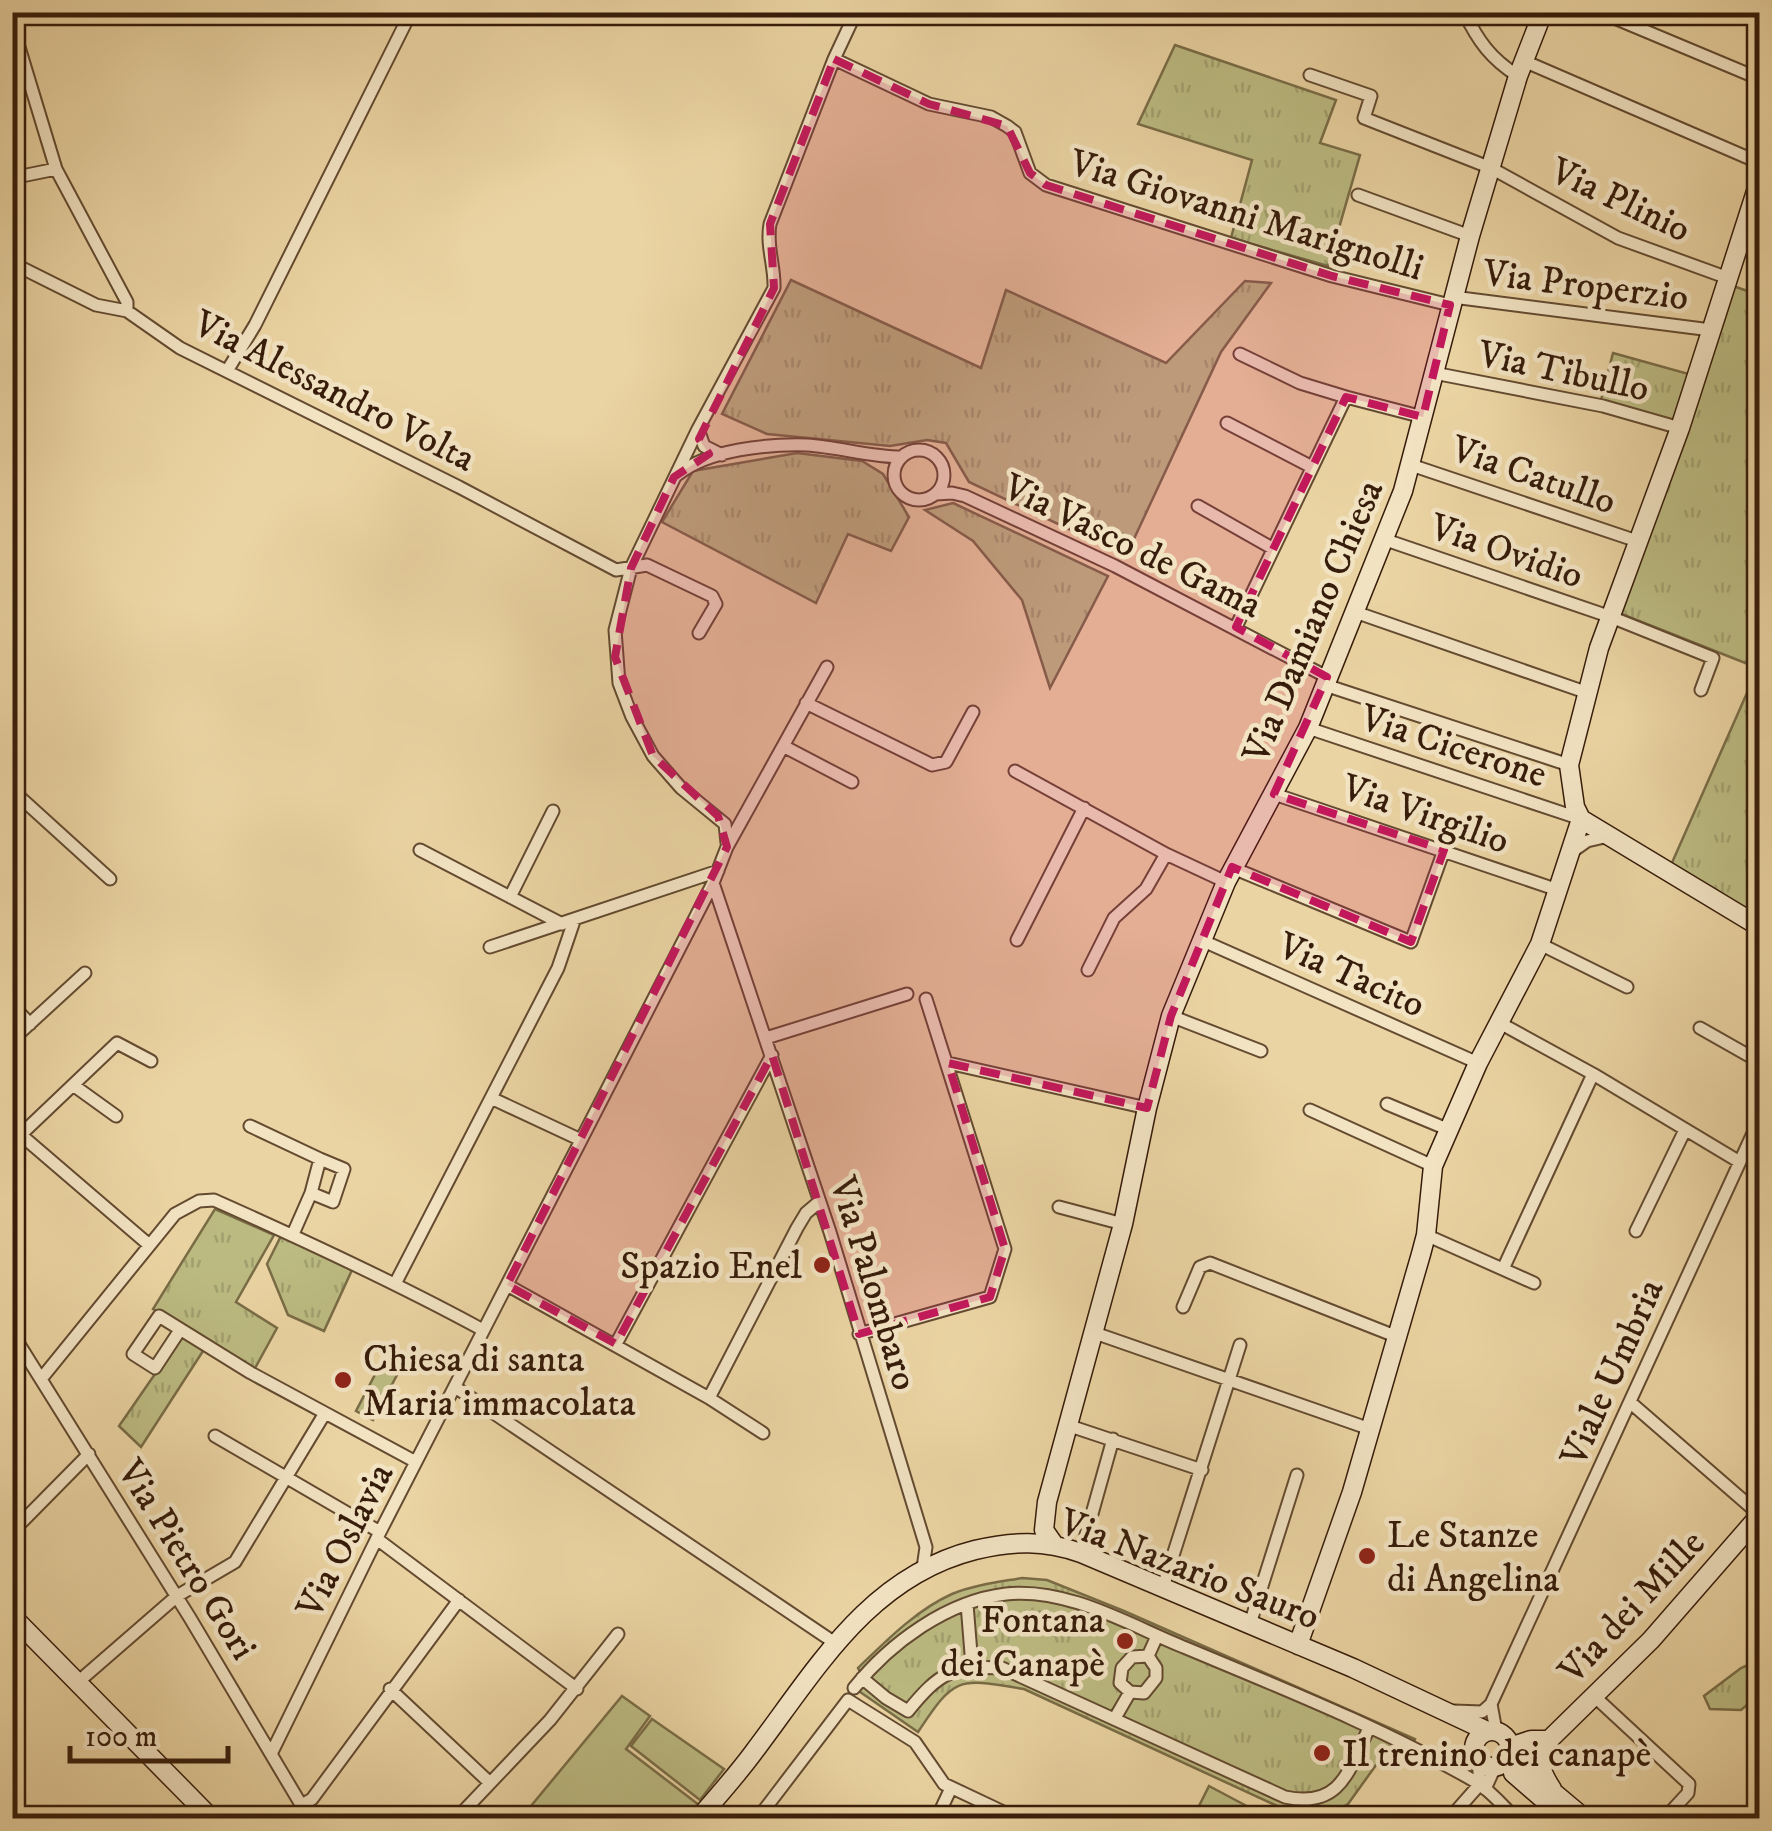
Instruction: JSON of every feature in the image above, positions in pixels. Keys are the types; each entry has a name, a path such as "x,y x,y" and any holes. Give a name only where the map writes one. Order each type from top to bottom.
{"street":[{"path":"227,371 255,325 411,12"},
{"path":"727,847 726,830 718,816 681,788 653,756 632,717 619,682 616,630 630,568 698,429 774,288 775,272 767,241 770,224 856,12"},
{"path":"1464,12 1492,60 1760,162"},
{"name":"Via Damiano Chiesa","path":"1053,1543 1044,1530 1046,1502 1123,1224 1171,1016 1230,875 1308,728 1383,540 1411,464 1470,236 1521,68 1544,12"},
{"path":"1600,12 1760,79"},
{"path":"12,24 18,56 56,169 126,302 127,312"},
{"name":"Via Giovanni Marignolli","path":"834,59 929,104 991,117 1007,126 1014,132 1030,173 1046,185 1296,266 1452,301"},
{"name":"Via Plinio","path":"1310,75 1371,96 1364,118 1491,168 1618,238 1728,278"},
{"path":"12,178 56,169"},
{"path":"1760,179 1753,227 1728,278 1680,428 1610,617 1569,765 1574,807 1581,819 1760,927"},
{"path":"1358,195 1470,236"},
{"name":"Via Alessandro Volta","path":"12,263 96,305 127,312 180,348 460,486 616,570 646,565 712,596 716,604 699,633"},
{"name":"Via Properzio","path":"1452,301 1711,330"},
{"path":"1240,354 1300,384 1423,418"},
{"name":"Via Tibullo","path":"1434,373 1603,406 1680,428"},
{"path":"1236,627 1346,396"},
{"path":"1226,423 1310,466"},
{"path":"698,429 704,446"},
{"path":"689,447 704,446 722,456"},
{"path":"674,478 702,460 768,447 807,446 902,457 923,450 936,457 944,470 943,483 936,494"},
{"path":"689,447 702,460"},
{"name":"Via Vasco de Gama","path":"868,454 886,464 905,496 921,500 952,492 965,496 1236,627 1326,681 1569,765"},
{"path":"894,476 902,457"},
{"name":"Via Catullo","path":"1411,464 1637,541"},
{"name":"Via Vasco de Gama","path":"944,470 965,496"},
{"path":"1198,506 1272,548"},
{"name":"Via Ovidio","path":"1383,540 1610,617 1713,658 1701,690"},
{"path":"1355,612 1588,693"},
{"name":"Via Oslavia","path":"271,1754 716,877 727,847 827,667"},
{"path":"806,703 940,766 946,762 973,712"},
{"name":"Via Cicerone","path":"1308,728 1581,819"},
{"path":"783,746 852,782"},
{"path":"1015,771 1166,854 1411,942 1444,850"},
{"path":"12,790 110,878"},
{"name":"Via Virgilio","path":"1274,794 1558,890"},
{"path":"1017,940 1084,808"},
{"path":"510,898 553,811"},
{"path":"1298,1645 1352,1492 1426,1235 1433,1166 1478,1062 1540,944 1581,819"},
{"path":"1570,854 1587,842 1609,836"},
{"path":"420,850 510,898 568,923"},
{"path":"1088,970 1114,918 1146,889 1166,854"},
{"path":"490,947 716,877"},
{"name":"Via Palombaro","path":"716,877 926,1546 922,1568"},
{"path":"396,1282 558,968 568,923"},
{"name":"Via Tacito","path":"1201,940 1478,1062"},
{"path":"1540,944 1627,987"},
{"path":"12,1040 85,973"},
{"path":"766,1038 907,994"},
{"path":"859,1334 990,1297 1004,1250 926,999"},
{"path":"12,1005 30,1024"},
{"path":"1171,1016 1261,1051"},
{"path":"1498,1022 1594,1074 1738,1162"},
{"path":"1700,1028 1760,1062"},
{"path":"148,1244 17,1139 118,1043 150,1061"},
{"path":"616,1344 772,1056"},
{"path":"948,1063 1147,1108"},
{"path":"1503,1270 1594,1074"},
{"path":"73,1085 116,1116"},
{"path":"490,1098 581,1140"},
{"path":"1387,1104 1447,1130"},
{"path":"1310,1110 1433,1166"},
{"name":"Viale Umbria","path":"1491,1704 1760,1118"},
{"path":"250,1126 344,1169 333,1202 311,1193"},
{"path":"1636,1231 1686,1130"},
{"path":"293,1234 311,1193 320,1159"},
{"path":"41,1379 148,1244 175,1214 199,1201 214,1200 293,1234 396,1282 483,1330"},
{"path":"709,1398 798,1228 820,1202"},
{"path":"1059,1207 1123,1224"},
{"path":"798,1228 826,1221"},
{"path":"1426,1235 1534,1283"},
{"path":"1183,1307 1200,1267 1210,1263 1395,1336"},
{"path":"506,1285 616,1344 763,1433"},
{"path":"180,1330 155,1368 132,1354 159,1316 416,1462"},
{"path":"1092,1332 1370,1429"},
{"name":"Via Pietro Gori","path":"12,1333 309,1818"},
{"path":"1163,1587 1240,1345"},
{"path":"455,1387 835,1643"},
{"path":"1631,1403 1760,1515"},
{"path":"78,1682 176,1596 235,1562 325,1413"},
{"path":"1067,1425 1202,1470"},
{"path":"214,1436 379,1535 458,1600 577,1688"},
{"path":"1081,1552 1113,1439"},
{"path":"12,1532 89,1454"},
{"path":"1250,1624 1297,1476"},
{"path":"997,1545 1032,1522 1046,1502"},
{"name":"Via dei Mille","path":"1548,1740 1651,1640 1760,1515"},
{"name":"Via Nazario Sauro","path":"699,1818 835,1643 888,1592 922,1568 997,1545 1053,1543 1081,1552 1492,1731"},
{"path":"926,1546 946,1558"},
{"path":"1370,1728 1346,1780 1324,1798 1298,1800 1002,1668 972,1666 942,1675 908,1711 858,1683 914,1633 967,1604 1008,1594 1054,1596 1370,1728 1482,1787 1514,1818"},
{"path":"302,1805 312,1799 458,1600"},
{"path":"967,1604 972,1666"},
{"path":"12,1616 211,1818"},
{"path":"457,1818 577,1688 618,1634"},
{"path":"1148,1656 1157,1636"},
{"path":"1148,1656 1156,1668 1156,1678 1144,1693 1130,1692 1120,1682 1122,1668 1132,1657 1148,1656"},
{"path":"390,1689 490,1784"},
{"path":"1115,1718 1130,1692"},
{"name":"Via Nazario Sauro","path":"1406,1694 1494,1758"},
{"path":"1594,1696 1689,1784 1688,1794 1666,1818"},
{"path":"758,1818 848,1700 915,1742 944,1784 1011,1817"},
{"path":"1445,1711 1482,1712 1491,1704"},
{"path":"1491,1704 1492,1731"},
{"path":"1492,1731 1476,1741 1564,1818"},
{"path":"1450,1818 1482,1787 1506,1737 1492,1731"},
{"path":"1494,1758 1530,1740 1548,1740"},
{"path":"1548,1740 1539,1762 1552,1789"},
{"path":"1494,1758 1552,1789 1584,1818"},
{"path":"938,1818 951,1788"}],"highlighted area":[{"path":"834,59 929,104 1007,126 1030,173 1046,185 1332,276 1450,305 1423,417 1346,397 1236,627 1327,677 1274,794 1444,850 1411,942 1232,867 1171,1016 1147,1108 948,1063 1005,1249 990,1297 859,1334 772,1055 616,1344 507,1285 727,847 718,816 653,756 615,657 631,568 674,477 709,454 699,439 774,288 770,224"}],"green space":[{"path":"1175,45 1336,100 1320,143 1360,155 1328,266 1231,238 1252,160 1138,124"},
{"path":"791,280 981,368 1006,290 1166,363 1245,281 1271,283 1221,352 1126,556 969,482 946,443 927,440 890,446 767,434 722,414"},
{"path":"1733,286 1759,295 1759,916 1671,865 1758,668 1619,613"},
{"path":"1613,353 1696,376 1680,428 1600,404"},
{"path":"797,453 862,461 883,474 909,517 891,551 848,534 816,603 662,522 693,471"},
{"path":"953,503 1108,576 1050,688 1022,600 973,541 925,510"},
{"path":"215,1209 274,1235 236,1302 277,1328 254,1370 153,1309"},
{"path":"281,1236 352,1270 324,1331 288,1315 267,1264"},
{"path":"182,1335 205,1348 141,1447 119,1426"},
{"path":"380,1365 397,1375 373,1420 356,1411"},
{"path":"1022,1578 1047,1580 1124,1611 1415,1739 1407,1755 1389,1747 1348,1804 1323,1818 1290,1812 1024,1689 984,1683 960,1685 941,1700 918,1732 850,1685 860,1672 858,1668 926,1609 960,1591"},
{"path":"1759,1660 1759,1695 1741,1710 1710,1709 1704,1696 1741,1668"},
{"path":"622,1696 650,1716 626,1749 699,1805 689,1818 521,1818"},
{"path":"652,1719 724,1769 700,1800 631,1746"},
{"path":"1209,1786 1256,1811 1252,1818 1213,1818 1197,1810"}],"place":[{"name":"Spazio Enel","path":"822,1265"},
{"name":"Chiesa di santa Maria immacolata","path":"343,1380"},
{"name":"Le Stanze di Angelina","path":"1367,1556"},
{"name":"Fontana dei Canapè","path":"1125,1641"},
{"name":"Il trenino dei canapè","path":"1322,1753"}]}
